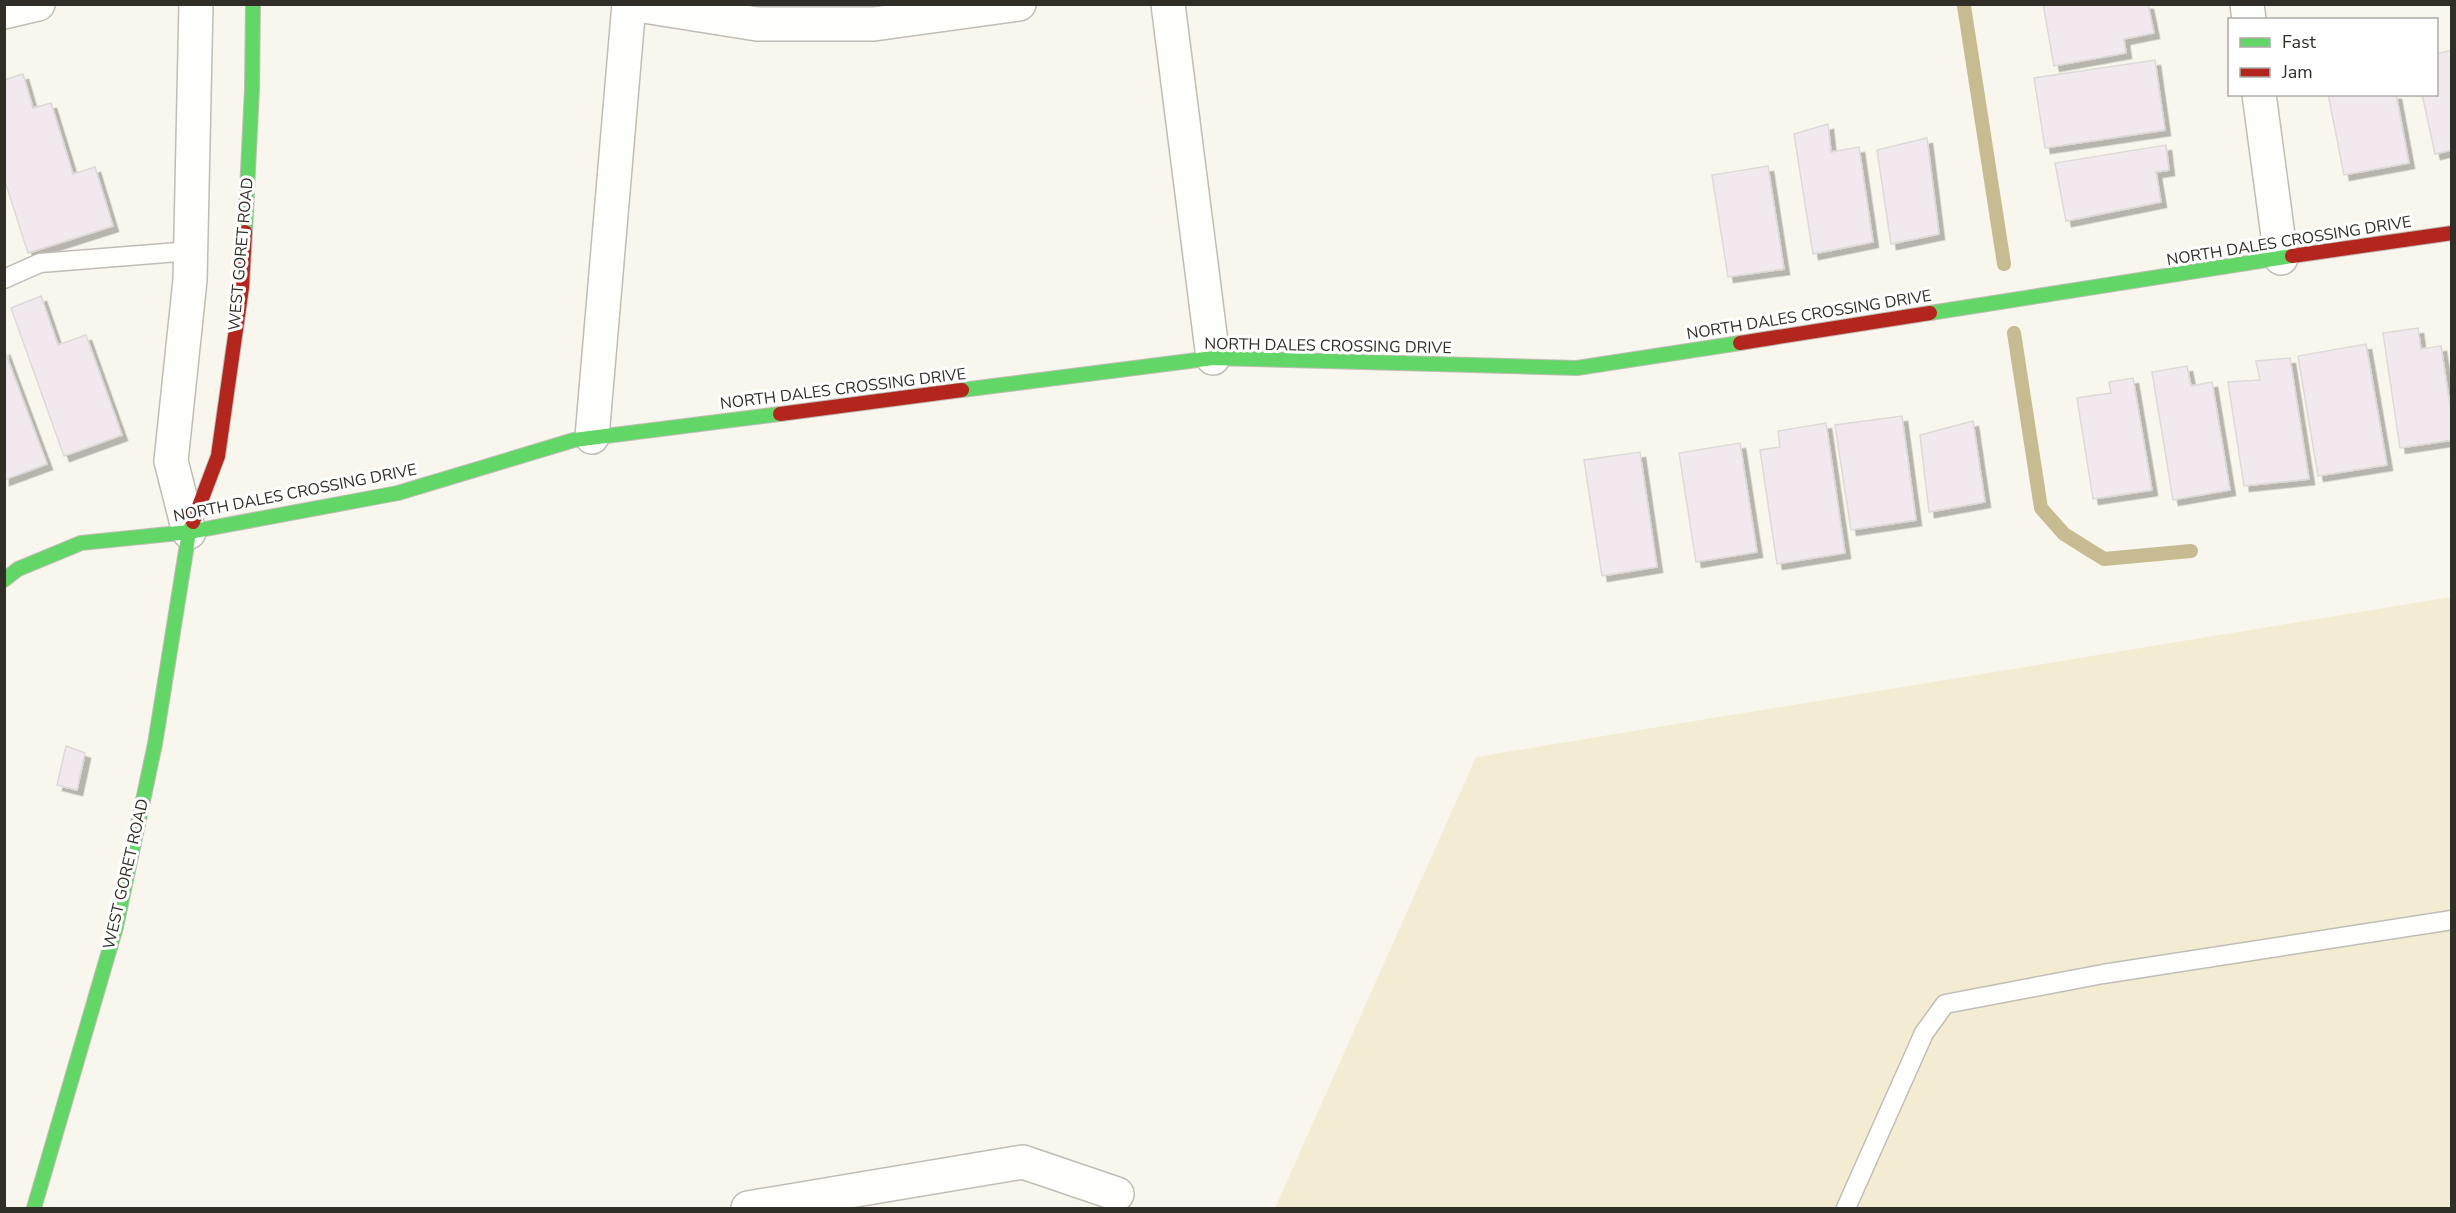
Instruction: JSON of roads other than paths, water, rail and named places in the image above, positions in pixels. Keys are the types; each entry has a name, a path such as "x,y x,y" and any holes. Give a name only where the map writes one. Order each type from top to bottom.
{"street":[{"path":"4,12 38,4"},
{"name":"WEST GORET ROAD","path":"189,532 171,461 191,251 196,4"},
{"name":"WEST GORET ROAD","path":"34,1209 116,927 155,744 189,532 218,456 242,287 252,89 253,4"},
{"path":"592,437 630,4 757,24 874,24 1019,4"},
{"path":"1168,4 1213,358"},
{"path":"2259,96 2281,258"},
{"name":"NORTH DALES CROSSING DRIVE","path":"4,580 18,569 81,543 189,532 398,493 574,440 592,437 1213,358 1577,368 2451,233"},
{"path":"748,1209 836,1202 1023,1162 1117,1194"}],"lane":[{"path":"4,279 40,263 191,251"},
{"path":"1846,1209 1924,1033 1945,1004 2103,974 2451,920"}],"waterway":[{"path":"1964,6 2004,264"},
{"path":"2014,333 2041,508 2064,534 2104,559 2191,551"}]}
